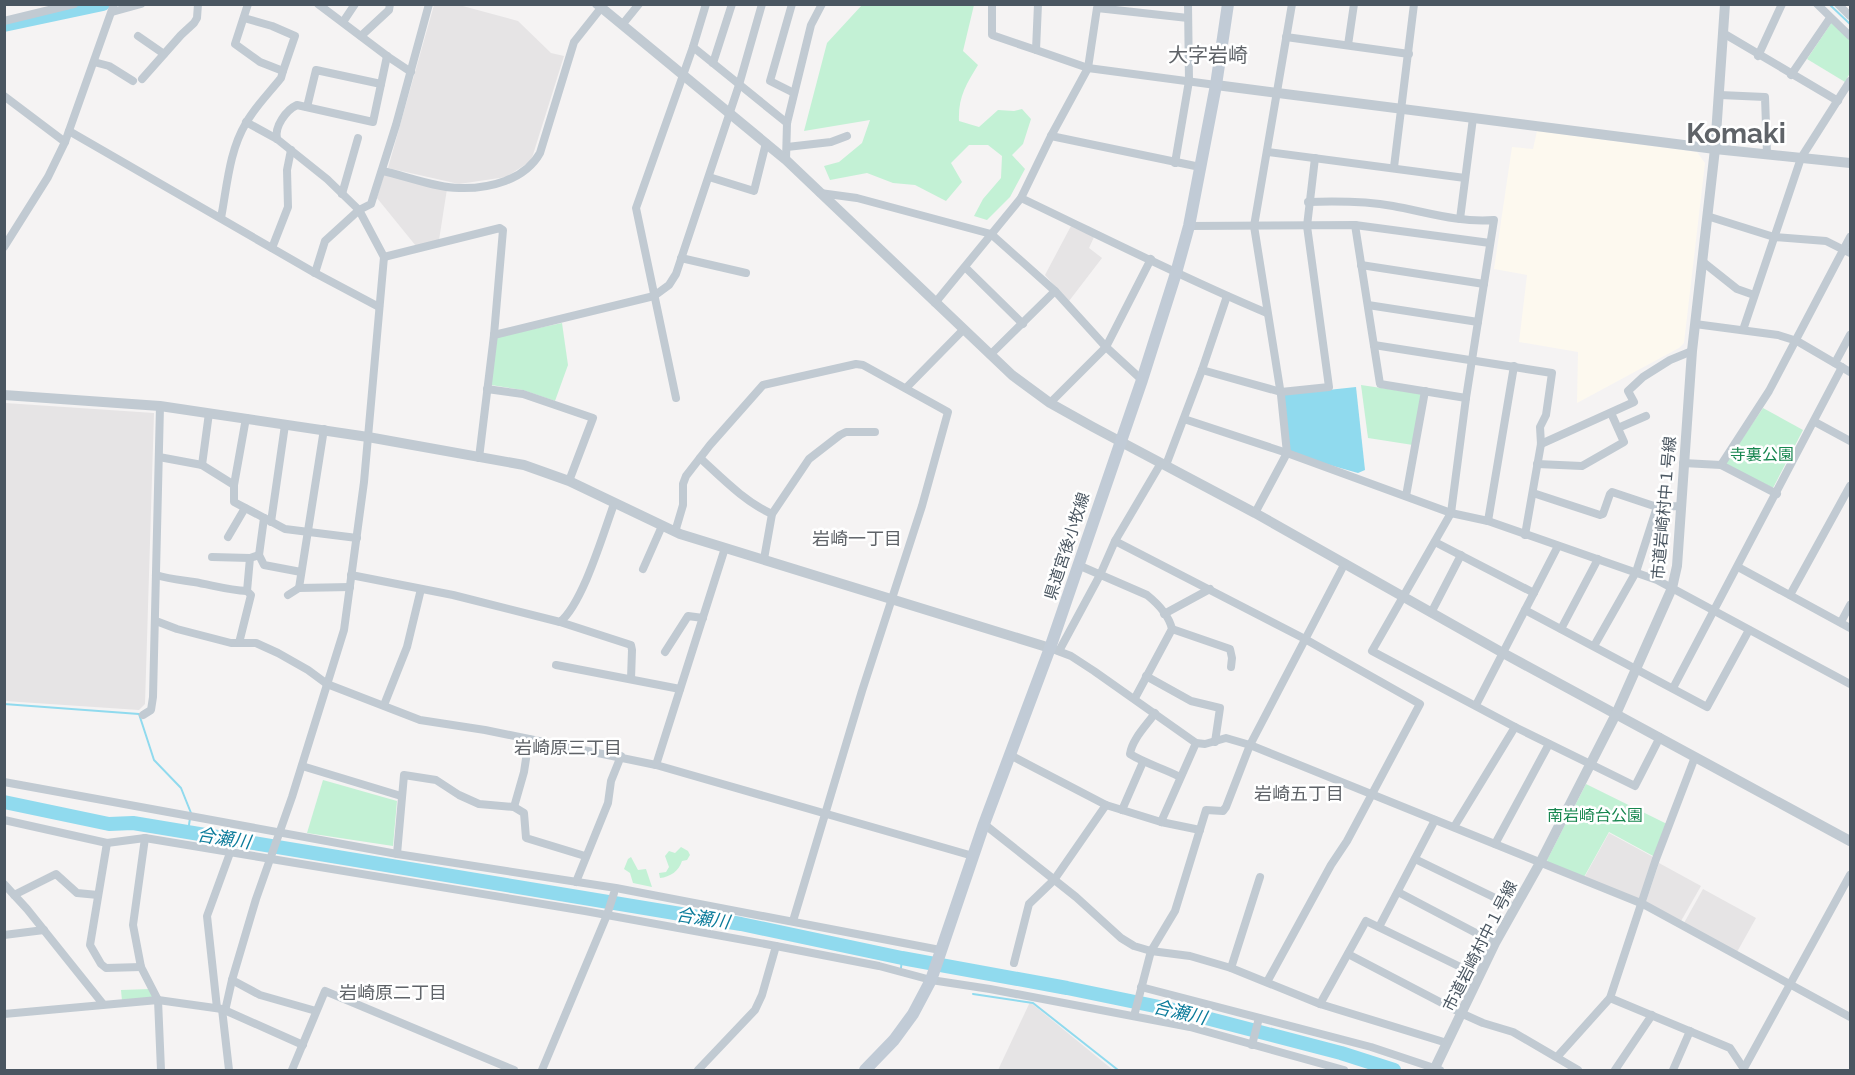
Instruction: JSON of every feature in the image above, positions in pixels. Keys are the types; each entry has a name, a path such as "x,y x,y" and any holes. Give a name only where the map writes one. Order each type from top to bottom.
{"main road":[{"name":"県道宮後小牧線","path":"865,1071 894,1040 913,1014 931,978 984,824 1054,650 1078,566 1142,380 1189,226 1216,85 1228,4"}],"street":[{"path":"4,21 74,4"},
{"path":"6,242 48,177 65,142 113,8 141,4"},
{"path":"94,62 137,80 194,23 197,18 198,4"},
{"path":"248,4 235,44 260,62 283,71"},
{"path":"318,4 411,72"},
{"path":"343,22 355,4"},
{"path":"361,36 389,10 390,4"},
{"path":"315,273 325,241 359,210 371,204 383,171 429,4"},
{"path":"622,25 639,4"},
{"path":"676,398 636,208 684,76 706,4"},
{"path":"713,63 732,4"},
{"path":"494,335 654,296 669,285 676,274 709,177 762,4"},
{"path":"792,4 770,81 794,93"},
{"path":"786,160 787,123 811,25 822,4"},
{"path":"992,4 990,30 992,35 1088,68 1401,110 1715,149 1851,163"},
{"path":"1036,50 1038,4"},
{"path":"1175,163 1189,81 1188,4"},
{"path":"1255,513 1287,453 1281,392 1254,226 1292,4"},
{"path":"1348,45 1354,4"},
{"path":"1394,167 1414,4"},
{"name":"市道岩崎村中１号線","path":"1437,1070 1447,1043 1463,1014 1495,943 1540,863 1616,714 1672,588 1677,566 1692,351 1720,94 1725,4"},
{"path":"1758,56 1782,4"},
{"path":"1817,4 1851,36"},
{"path":"1839,4 1851,16"},
{"path":"383,171 459,189 486,186 513,179 534,164 540,153 574,42 599,6 786,160 990,355 1012,375 1050,403 1255,513 1695,758 1851,841"},
{"path":"935,303 966,268 1021,198 1088,68 1097,6 1188,18"},
{"path":"221,218 232,154 246,122 281,78 295,36 244,18"},
{"path":"1791,75 1830,18"},
{"path":"1723,33 1758,56 1838,101"},
{"path":"138,36 164,54"},
{"path":"1286,37 1409,54"},
{"path":"693,47 787,123"},
{"path":"277,139 276,133 288,110 297,105 373,122 387,56"},
{"path":"307,107 316,70 381,84"},
{"path":"1743,330 1801,158 1851,81"},
{"path":"1720,94 1764,98 1767,154"},
{"path":"4,96 65,142"},
{"path":"1460,219 1473,118"},
{"path":"221,1010 302,766 344,630 368,437 384,257 359,210 327,179 277,139 246,122"},
{"path":"69,131 315,273 379,307"},
{"path":"787,147 831,142 846,136"},
{"path":"1051,136 1200,167"},
{"path":"342,194 358,138"},
{"path":"709,177 754,191 766,143"},
{"path":"272,248 288,207 287,170 291,150"},
{"path":"1268,152 1465,178"},
{"path":"1202,370 1281,392 1329,387 1307,226 1308,202 1315,158"},
{"path":"820,193 857,198 992,234 1055,291 1106,347 1142,380"},
{"path":"1021,198 1176,273 1267,313"},
{"path":"1308,202 1355,201 1390,205 1472,222 1494,220 1466,398 1451,513 1372,651 1515,727 1635,786 1660,737"},
{"path":"1707,216 1774,237 1826,241 1847,251"},
{"path":"1189,226 1354,225 1490,243"},
{"path":"1354,225 1380,384 1466,398"},
{"path":"384,257 500,228 503,230 494,335 479,458"},
{"path":"1721,465 1769,391 1847,251 1851,237"},
{"path":"681,258 746,273"},
{"path":"1050,403 1106,347 1151,259"},
{"path":"1703,262 1737,289 1754,295"},
{"path":"1361,265 1484,284"},
{"path":"966,268 1023,324"},
{"path":"990,355 1055,291"},
{"path":"1054,650 1100,575 1115,541 1163,464 1184,418 1227,296"},
{"path":"1368,305 1478,322"},
{"path":"1695,324 1778,335 1797,341 1843,367"},
{"path":"906,388 963,330"},
{"path":"1673,688 1843,367 1851,335"},
{"path":"1374,345 1552,373 1546,415 1540,427 1541,444 1525,535"},
{"path":"1541,444 1634,402 1628,391 1643,377 1670,360 1692,351"},
{"path":"675,532 683,505 683,484 686,476 759,390 769,383 856,364 863,365 948,412 793,921"},
{"path":"1488,521 1514,366"},
{"path":"487,389 523,394 593,418 569,481"},
{"path":"1406,496 1425,391"},
{"path":"4,394 160,406 324,429 524,465 569,481 675,532 892,598 1071,656 1196,743 1204,744 1226,738 1250,745 1643,904 1851,1017"},
{"path":"143,715 151,710 153,697 160,406"},
{"path":"1537,464 1582,466 1624,442 1611,412"},
{"path":"202,465 209,413"},
{"path":"1618,428 1646,416"},
{"path":"246,418 234,485 234,501 285,529 357,538"},
{"path":"1184,418 1451,513 1488,521 1657,580 1851,684"},
{"path":"1815,422 1851,441"},
{"path":"247,591 254,556 267,520 285,425"},
{"path":"299,588 324,429"},
{"path":"764,559 772,514 809,459 836,437 846,432 875,432"},
{"path":"159,457 202,465 234,485"},
{"path":"700,458 737,491 761,509 772,514"},
{"path":"1683,463 1721,465 1777,494"},
{"path":"1790,595 1851,486"},
{"path":"1533,493 1600,515 1603,514 1612,492 1657,507 1681,506"},
{"path":"560,622 567,616 586,580 614,504"},
{"path":"1594,646 1636,572 1657,507"},
{"path":"228,537 245,508"},
{"path":"643,569 662,526"},
{"path":"1115,541 1305,639 1419,704 1268,982"},
{"path":"1435,542 1534,593"},
{"path":"1476,705 1558,546"},
{"path":"656,765 725,548"},
{"path":"1431,613 1461,555"},
{"path":"212,557 254,556 264,565 301,572"},
{"path":"1561,629 1598,559"},
{"path":"1134,1014 1151,951 1175,910 1206,810 1223,811 1226,807 1250,745 1345,563"},
{"path":"1078,566 1147,595 1155,601 1172,629 1230,650 1231,667"},
{"path":"1738,567 1851,628"},
{"path":"156,575 227,590 247,591 251,596 239,643"},
{"path":"351,575 560,622 631,645 631,679"},
{"path":"288,595 299,588 350,587"},
{"path":"384,705 407,647 421,589"},
{"path":"1164,614 1210,589"},
{"path":"1841,622 1851,605"},
{"path":"1525,610 1707,707 1749,630"},
{"path":"665,652 688,616 703,618"},
{"path":"156,621 223,641 256,643 308,670 327,684 420,720 621,756 973,856"},
{"path":"1134,698 1172,629"},
{"path":"556,665 680,689"},
{"path":"1146,676 1191,701 1220,708 1215,742"},
{"path":"1155,713 1130,754 1143,762 1157,765 1180,777"},
{"path":"1454,827 1515,727"},
{"path":"514,807 524,772 529,739"},
{"path":"1161,822 1196,743"},
{"path":"1495,844 1550,744"},
{"path":"1010,755 1106,805 1161,822 1200,830"},
{"path":"576,882 608,803 611,781 621,756"},
{"path":"1557,1057 1610,998 1656,859 1695,758"},
{"path":"1122,810 1143,762"},
{"path":"302,766 401,796"},
{"path":"396,854 404,774 436,780 479,804 514,807 524,813 526,838 585,856"},
{"path":"4,782 396,854 616,888 940,950"},
{"path":"1014,963 1029,904 1054,880 1106,805"},
{"path":"4,820 107,843 145,838 776,945 931,978 1134,1014 1344,1071"},
{"path":"1379,927 1435,820"},
{"path":"984,824 1121,938 1134,946 1151,951 1190,956 1231,968 1320,1004 1447,1043"},
{"path":"145,838 133,925 141,967 158,1000 161,1071"},
{"path":"107,843 90,945 101,964 106,968 141,967"},
{"path":"229,1071 207,916 231,853"},
{"path":"1415,859 1514,907"},
{"path":"14,895 57,874 77,893 99,895"},
{"path":"1743,1070 1851,875"},
{"path":"1231,968 1260,877"},
{"path":"4,884 103,1004"},
{"path":"1398,892 1495,943"},
{"path":"542,1071 614,893"},
{"path":"1320,1004 1366,921 1479,976"},
{"path":"4,935 44,930"},
{"path":"698,1071 755,1010 762,995 776,945"},
{"path":"1348,954 1463,1014 1513,1032 1578,1071"},
{"path":"231,980 260,995 316,1011"},
{"path":"1140,990 1371,1047 1437,1070"},
{"path":"292,1071 325,991 514,1071"},
{"path":"1610,998 1730,1048 1743,1070"},
{"path":"4,1014 158,1000 221,1010 303,1045"},
{"path":"1615,1071 1653,1015"},
{"path":"1252,1045 1259,1018"},
{"path":"1673,1071 1690,1031"}],"shaded area":[{"path":"434,5 459,5 518,21 551,53 564,56 531,161 506,177 459,184 388,168"},
{"path":"1537,131 1697,152 1705,163 1684,343 1679,348 1577,403 1578,352 1519,342 1527,275 1494,269 1512,147 1533,149"},
{"path":"384,174 447,189 439,240 416,246 377,198"},
{"path":"1071,226 1094,237 1089,248 1102,258 1069,301 1045,275"},
{"path":"5,403 154,413 145,704 139,710 5,701"},
{"path":"1609,833 1655,858 1639,899 1584,878"},
{"path":"1659,863 1701,886 1681,921 1646,902"},
{"path":"1703,889 1756,918 1737,952 1684,923"},
{"path":"1030,1002 1113,1070 998,1070"}],"green space":[{"path":"862,5 974,5 963,51 978,65 961,98 959,121 979,127 998,110 1022,109 1031,119 1023,144 1012,155 1025,169 1010,197 987,220 974,216 983,199 1001,178 1002,156 988,145 969,145 951,163 962,182 946,201 915,185 893,183 867,173 830,180 824,166 839,162 862,143 870,120 804,131 827,43"},
{"path":"1832,22 1850,40 1850,73 1845,82 1807,59"},
{"path":"562,323 568,365 555,401 523,390 491,385 496,337"},
{"path":"1361,385 1422,394 1413,445 1368,438"},
{"name":"寺裏公園","path":"1763,408 1803,430 1773,488 1725,464"},
{"path":"323,780 397,801 393,846 307,833"},
{"name":"南岩崎台公園","path":"1586,784 1667,824 1655,857 1609,832 1584,877 1548,863 1547,860"},
{"path":"681,847 690,855 687,860 682,861 674,873 660,878 659,873 666,872 669,867 665,856 669,851 675,853"},
{"path":"631,857 638,870 646,869 652,887 633,883 630,873 624,869"},
{"path":"150,989 154,999 122,1001 121,990"}],"water":[{"path":"1356,387 1365,470 1358,473 1287,453 1281,395"}],"waterway":[{"path":"4,25 103,4"},
{"path":"1829,4 1850,24"},
{"path":"4,704 139,714 154,760 181,788 191,813"},
{"name":"合瀬川","path":"4,802 109,824 133,823 741,924 902,958 1179,1011 1341,1053 1394,1070"},
{"path":"188,832 190,818"},
{"path":"901,968 902,958"},
{"path":"973,994 1033,1003 1118,1070"}],"district":[{"name":"大字岩崎","path":"1208,55"},
{"name":"Komaki","path":"1736,133"},
{"name":"岩崎一丁目","path":"857,538"},
{"name":"岩崎原三丁目","path":"568,747"},
{"name":"岩崎五丁目","path":"1299,793"},
{"name":"岩崎原二丁目","path":"393,992"}]}
